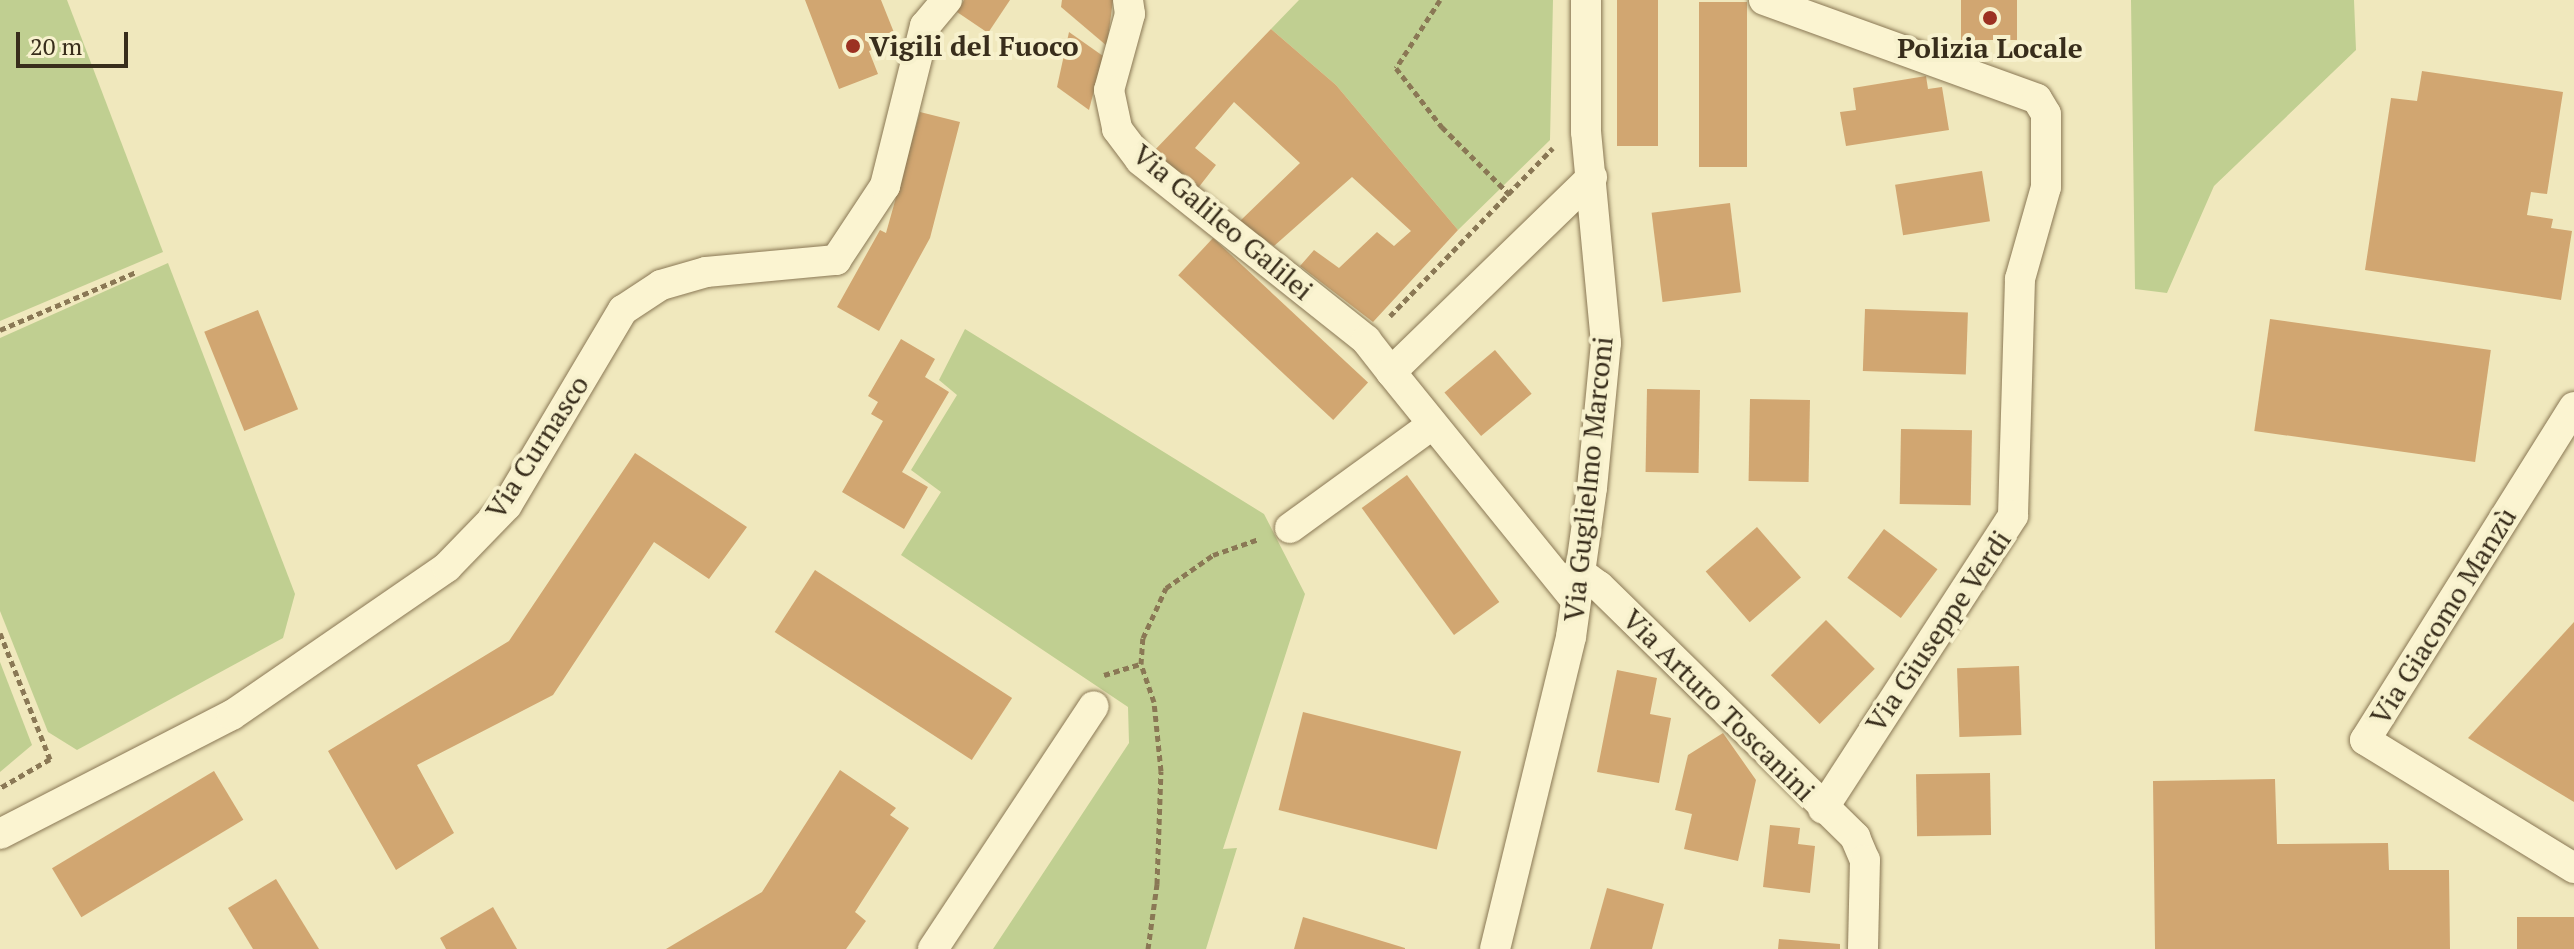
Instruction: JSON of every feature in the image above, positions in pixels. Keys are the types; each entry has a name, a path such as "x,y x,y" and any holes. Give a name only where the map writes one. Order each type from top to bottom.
{"street":[{"name":"Via Curnasco","path":"0,834 232,715 447,567 507,505 623,310 661,285 706,272 836,260 885,186 925,26 947,0"},
{"name":"Via Galileo Galilei","path":"1128,0 1130,14 1109,90 1117,129 1140,160 1366,340 1432,425"},
{"name":"Via Guglielmo Marconi","path":"1495,949 1571,637 1606,343 1586,132 1586,0"},
{"name":"Via Giuseppe Verdi","path":"1764,0 2037,99 2046,114 2046,187 2020,279 2013,516 1823,809"},
{"path":"1391,372 1592,177"},
{"name":"Via Giacomo Manzù","path":"2574,407 2365,740 2574,868"},
{"path":"1290,528 1432,425"},
{"name":"Via Arturo Toscanini","path":"1432,425 1576,585 1599,586 1823,809"},
{"path":"933,949 1094,706"},
{"path":"1823,809 1855,837 1865,860 1863,949"}],"path":[{"path":"1440,0 1396,68 1442,127 1510,195"},
{"path":"0,330 136,272"},
{"path":"1148,949 1157,884 1161,771 1154,702 1141,664 1143,638 1166,588 1187,572 1213,555 1290,528"},
{"path":"0,633 50,759 0,788"}],"green space":[{"path":"0,0 67,0 163,252 0,321"},
{"path":"1299,0 1553,0 1550,140 1458,230 1336,85 1271,29"},
{"path":"2131,0 2354,0 2356,50 2214,186 2167,293 2135,289"},
{"path":"168,263 295,594 283,638 77,750 48,732 0,611 0,338"},
{"path":"965,329 1264,514 1305,594 1223,849 1237,848 1206,949 993,949 1129,743 1128,707 901,555 941,492 911,470 957,395 939,380"},
{"path":"0,662 32,745 0,772"}],"building":[{"name":"Vigili del Fuoco","path":"805,0 881,0 897,40 869,51 878,74 839,89"},
{"path":"964,0 1010,0 988,33 957,12"},
{"path":"1062,0 1113,0 1107,46 1061,7"},
{"path":"1617,0 1658,0 1658,146 1617,146"},
{"name":"Polizia Locale","path":"1961,0 2017,0 2017,40 1961,40"},
{"path":"1699,2 1747,2 1747,167 1699,167"},
{"path":"1271,29 1336,85 1458,230 1373,322 1300,266 1314,250 1339,268 1377,232 1394,246 1411,231 1352,177 1274,246 1239,222 1300,163 1234,102 1195,148 1216,165 1195,192 1151,154"},
{"path":"1069,32 1103,56 1089,110 1057,87"},
{"path":"2422,71 2563,92 2547,194 2531,192 2527,215 2553,219 2551,228 2572,231 2561,300 2365,270 2391,98 2417,101"},
{"path":"1926,76 1928,89 1942,87 1949,130 1846,146 1840,112 1856,110 1853,88"},
{"path":"920,112 960,122 930,238 879,331 837,307 880,230 886,233"},
{"path":"1982,171 1990,221 1903,235 1895,185"},
{"path":"1730,203 1741,292 1663,302 1652,213"},
{"path":"1213,238 1368,383 1333,420 1178,275"},
{"path":"1865,309 1968,313 1966,375 1863,371"},
{"path":"258,310 298,409 244,431 204,332"},
{"path":"2270,319 2491,350 2475,462 2254,431"},
{"path":"901,339 935,359 925,377 949,392 902,472 928,487 904,529 842,492 883,421 871,414 878,402 868,396"},
{"path":"1495,350 1532,394 1481,436 1444,392"},
{"path":"1647,389 1700,390 1699,473 1646,472"},
{"path":"1750,399 1810,400 1809,482 1749,481"},
{"path":"1901,429 1972,430 1971,505 1900,504"},
{"path":"635,453 747,527 709,579 654,542 553,695 417,765 454,833 396,870 328,751 509,641"},
{"path":"1407,475 1499,602 1454,635 1362,508"},
{"path":"1757,527 1801,578 1750,622 1706,572"},
{"path":"1884,529 1938,569 1901,618 1847,578"},
{"path":"815,570 1012,698 972,760 775,632"},
{"path":"1826,620 1875,669 1820,724 1771,675"},
{"path":"2574,622 2574,802 2468,738"},
{"path":"2019,666 2021,735 1959,737 1957,668"},
{"path":"1617,670 1657,678 1650,714 1671,718 1659,783 1597,772"},
{"path":"1303,712 1461,751 1437,849 1279,810"},
{"path":"1723,733 1756,780 1738,861 1684,849 1692,814 1675,810 1688,755"},
{"path":"840,770 896,808 890,815 909,828 855,912 866,921 846,949 666,949 762,892"},
{"path":"214,771 243,820 81,917 52,868"},
{"path":"1990,773 1991,835 1917,836 1916,774"},
{"path":"2275,779 2277,844 2388,843 2389,870 2449,870 2450,949 2155,949 2153,781"},
{"path":"1770,825 1800,828 1798,844 1815,846 1810,893 1763,887"},
{"path":"276,879 319,949 253,949 228,908"},
{"path":"1607,888 1664,904 1652,949 1590,949"},
{"path":"493,907 517,949 446,949 440,938"},
{"path":"1303,917 1405,948 1405,949 1294,949"},
{"path":"2517,917 2574,917 2574,949 2517,949"},
{"path":"1779,939 1840,944 1840,949 1778,949"}],"place":[{"name":"Polizia Locale","path":"1990,18"},
{"name":"Vigili del Fuoco","path":"853,46"}]}
